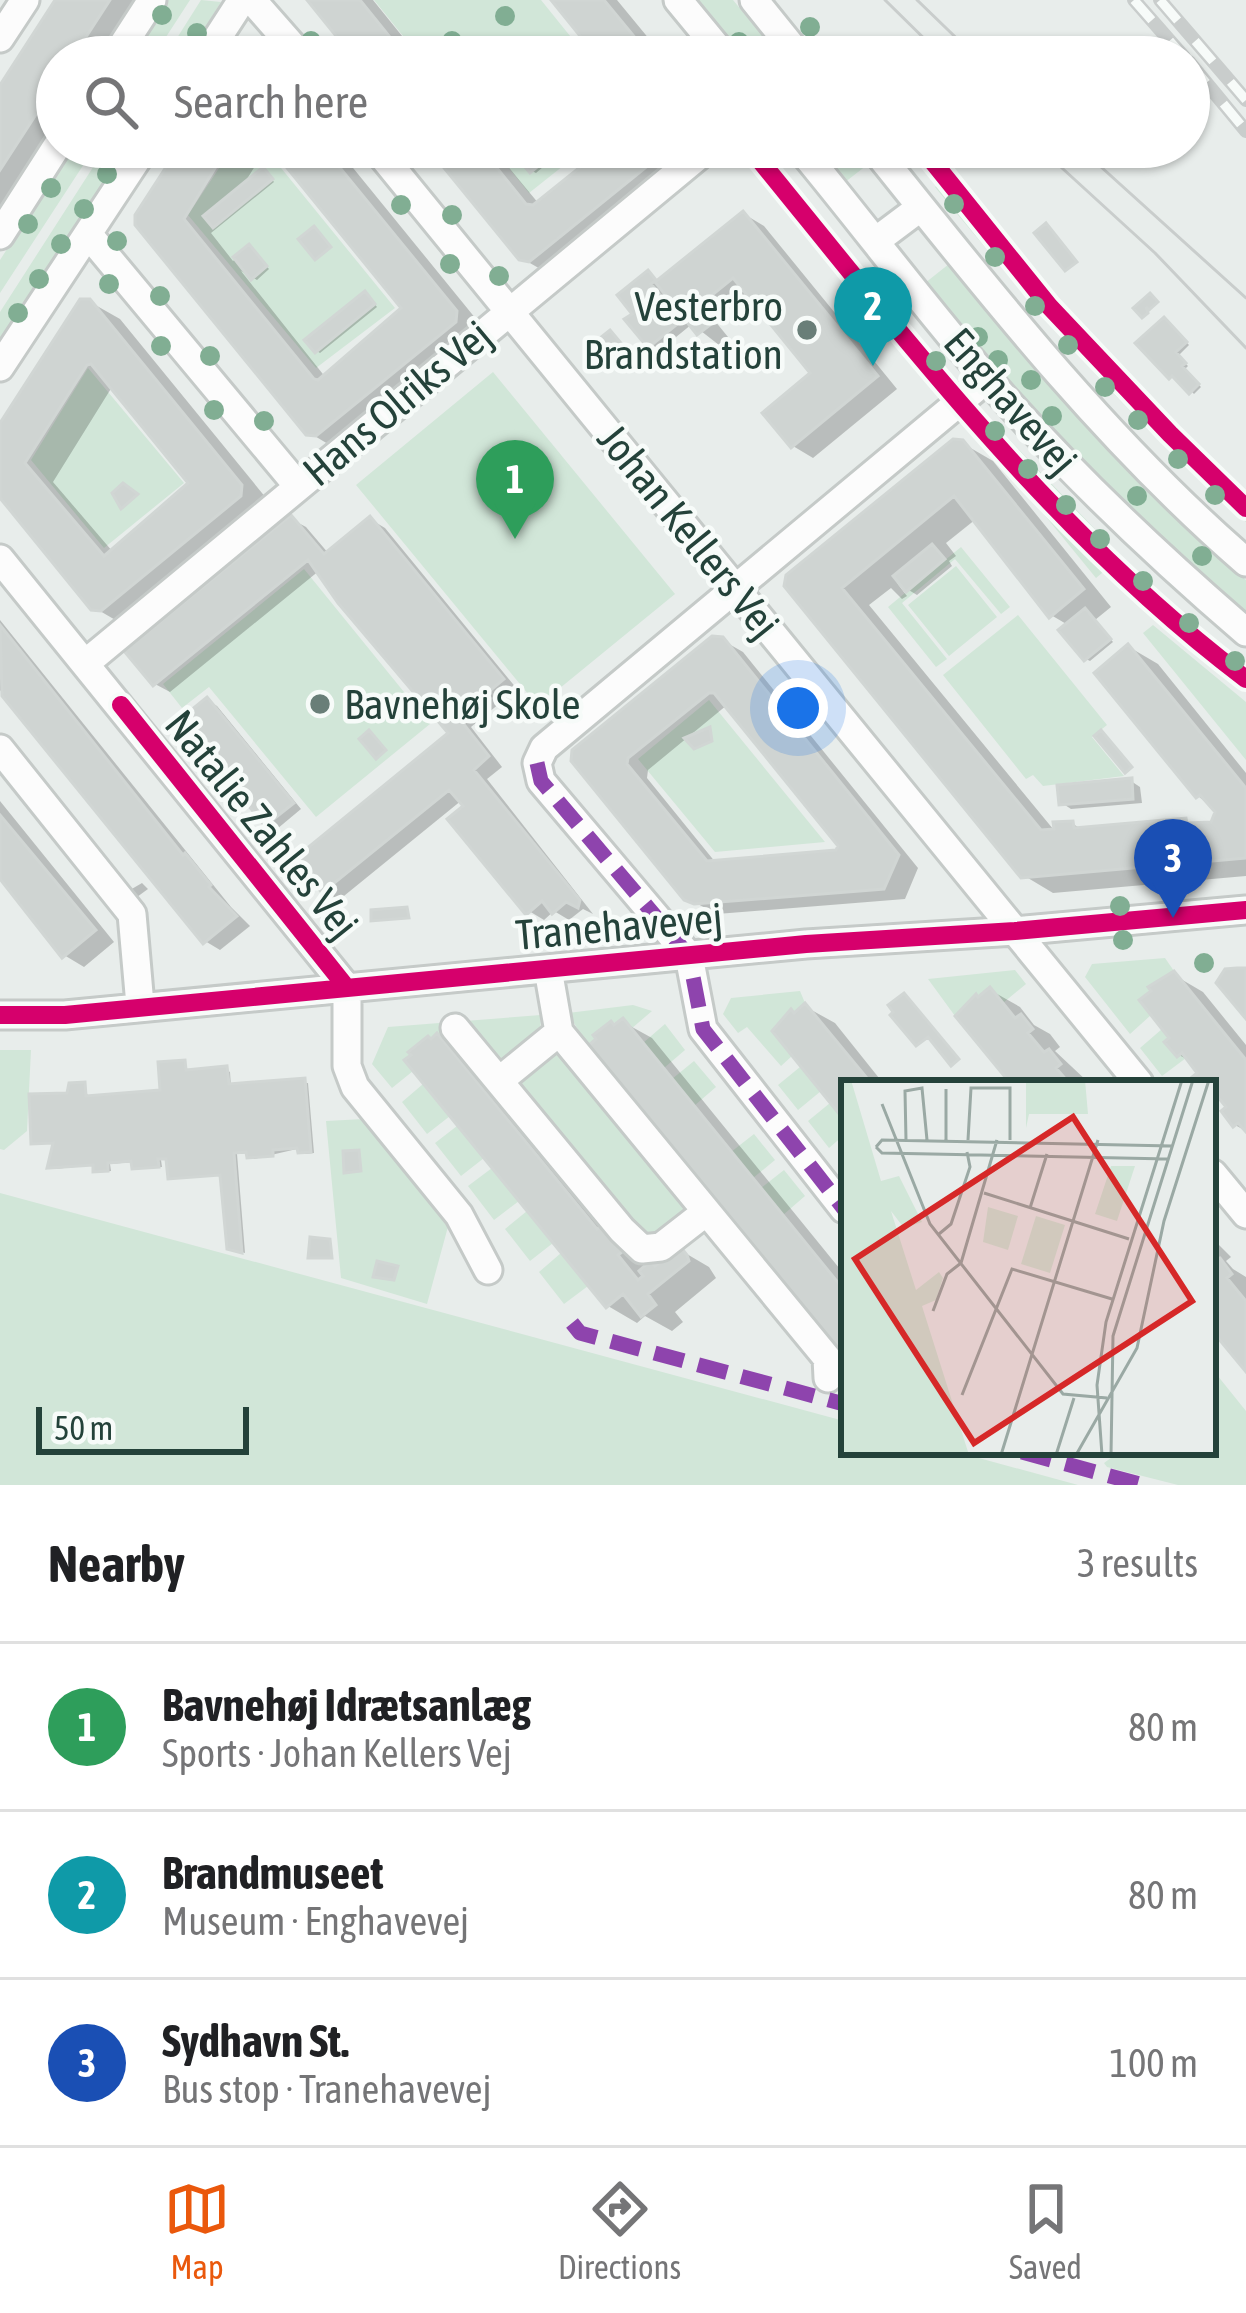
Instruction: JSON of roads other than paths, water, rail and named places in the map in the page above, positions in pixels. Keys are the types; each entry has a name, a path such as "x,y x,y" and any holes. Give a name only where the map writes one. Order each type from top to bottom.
{"street":[{"path":"0,38 25,0"},
{"path":"129,36 152,0"},
{"path":"219,36 242,0"},
{"path":"252,0 284,36"},
{"path":"679,0 708,36"},
{"path":"754,0 783,36"},
{"path":"0,235 43,168"},
{"path":"0,368 131,168"},
{"name":"Johan Kellers Vej","path":"392,168 1137,1080"},
{"name":"Hans Olriks Vej","path":"87,662 683,168"},
{"name":"Enghavevej","path":"817,168 987,379 1077,478 1146,546 1246,632"},
{"name":"Enghavevej","path":"890,168 1080,398 1246,562"},
{"path":"877,240 921,207"},
{"path":"88,234 298,485"},
{"path":"841,1205 703,1029 689,956 541,781 537,763 544,748 987,379"},
{"name":"Natalie Zahles Vej","path":"0,559 347,988 347,1066 355,1087 459,1215 488,1270"},
{"path":"0,749 132,914 140,1005"},
{"name":"Tranehavevej","path":"0,1015 65,1015 886,938 1246,910"},
{"path":"548,969 559,1032 827,1358 829,1378"},
{"path":"455,1028 622,1231 642,1249 661,1247 706,1212"},
{"path":"499,1081 559,1032"},
{"path":"1216,1178 1246,1214"}],"tram line":[{"path":"885,0 922,36"},
{"path":"917,0 954,36"},
{"path":"1062,168 1155,253 1246,348"},
{"path":"1102,168 1246,298"}],"railway":[{"path":"1134,0 1166,36"},
{"path":"1160,0 1191,36"},
{"path":"1210,58 1246,100"},
{"path":"1210,87 1246,131"}],"place":[{"name":"Vesterbro Brandstation","path":"807,330"},
{"name":"Brandmuseet","path":"873,366"},
{"name":"Bavnehøj Idrætsanlæg","path":"515,539"},
{"name":"Bavnehøj Skole","path":"320,704"},
{"name":"Sydhavn St.","path":"1173,918"}]}
